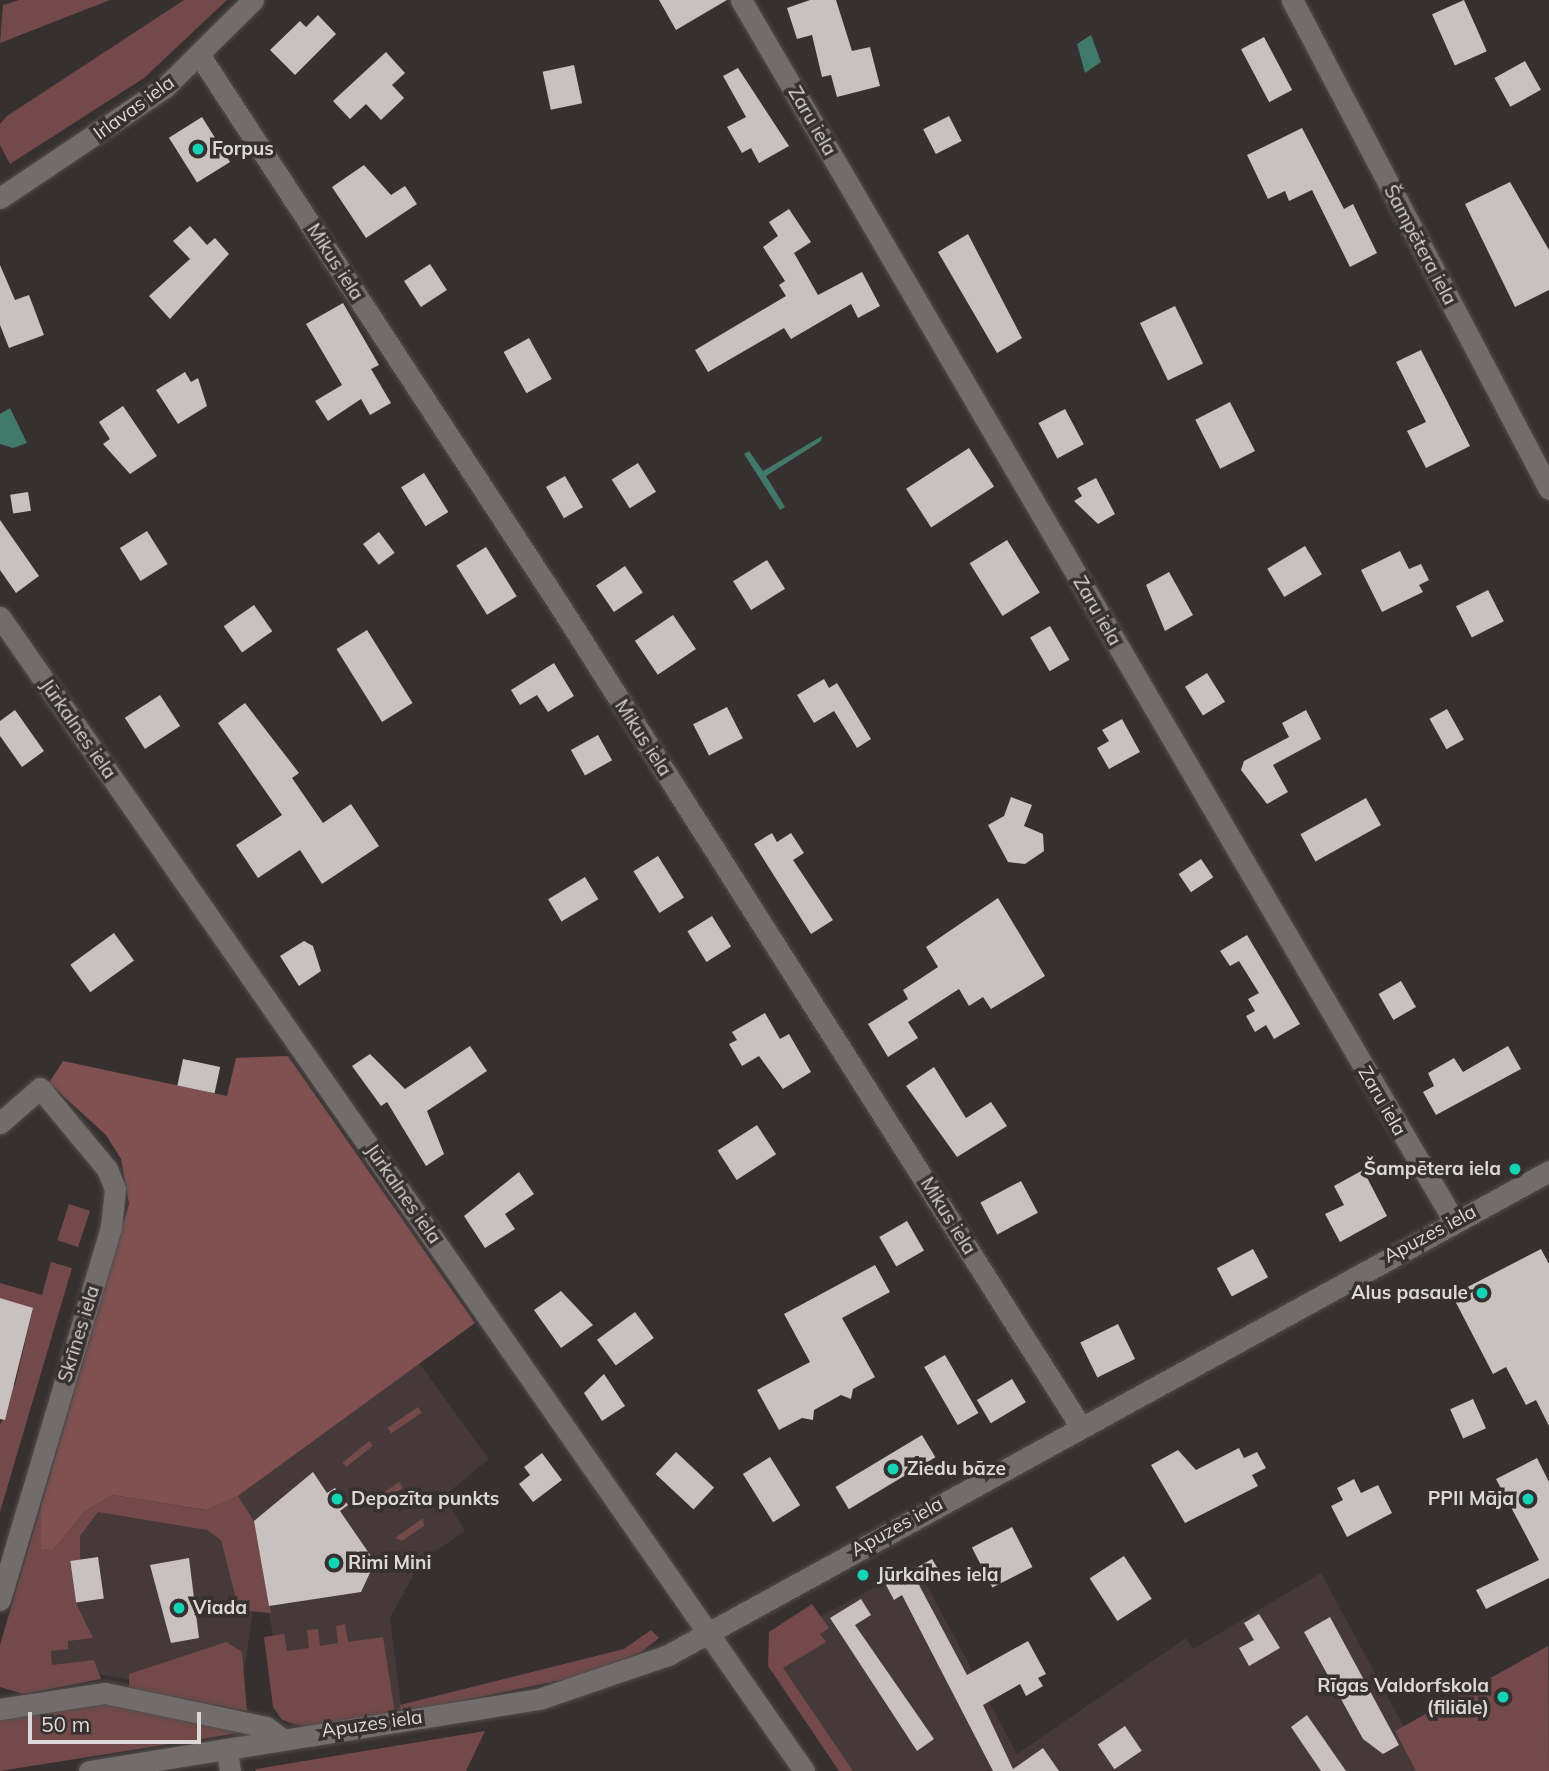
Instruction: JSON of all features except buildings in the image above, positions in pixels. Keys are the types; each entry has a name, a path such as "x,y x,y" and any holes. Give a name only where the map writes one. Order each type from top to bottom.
{"street":[{"name":"Irlavas iela","path":"0,198 125,116 200,56 253,0"},
{"name":"Zaru iela","path":"741,0 1454,1221"},
{"name":"Šampētera iela","path":"1292,0 1549,489"},
{"name":"Mikus iela","path":"200,56 558,603 1079,1424"},
{"name":"Jūrkalnes iela","path":"0,617 804,1771"},
{"name":"Skrīnes iela","path":"0,1123 40,1088 107,1169 114,1204 0,1600"},
{"name":"Apuzes iela","path":"89,1771 227,1750 280,1737 539,1699 709,1635 1079,1424 1549,1171"},
{"path":"0,1709 105,1693 266,1727 280,1737"},
{"path":"227,1750 230,1771"}],"shaded area":[{"path":"19,0 110,0 0,43 3,5"},
{"path":"184,0 227,0 144,78 10,164 0,145 0,124 7,116"},
{"path":"1091,35 1101,62 1085,73 1077,44"},
{"path":"10,408 27,443 13,448 0,444 0,414"},
{"path":"822,436 821,441 766,476 785,507 780,510 744,454 749,451 763,471"},
{"path":"288,1056 475,1323 238,1496 206,1510 113,1495 85,1511 54,1549 41,1549 41,1506 129,1204 121,1159 106,1135 49,1083 63,1061 227,1096 236,1058"},
{"path":"69,1204 90,1211 78,1247 57,1240"},
{"path":"51,1262 72,1268 0,1512 0,1425 8,1410 2,1408 9,1384 15,1385 33,1309 0,1298 0,1283 42,1295"},
{"path":"419,1363 489,1459 444,1496 465,1531 421,1561 390,1618 402,1713 293,1726 287,1722 254,1521 238,1496"},
{"path":"418,1407 422,1413 391,1433 387,1428"},
{"path":"369,1441 373,1446 346,1467 343,1462"},
{"path":"399,1482 403,1488 373,1508 369,1502"},
{"path":"113,1495 205,1510 238,1496 254,1521 271,1613 239,1610 221,1540 207,1530 98,1512 80,1536 80,1560 70,1562 76,1603 93,1638 68,1641 68,1649 51,1651 52,1665 94,1660 101,1679 24,1694 0,1687 0,1645 41,1506 41,1548 54,1549 85,1511"},
{"path":"115,1501 217,1524 256,1588 240,1701 98,1674 39,1682 86,1514"},
{"path":"423,1518 424,1526 402,1541 395,1538"},
{"path":"916,1565 1017,1754 1186,1638 1193,1649 1321,1573 1404,1727 1549,1646 1549,1771 844,1771 776,1673 777,1640"},
{"path":"812,1604 829,1628 820,1634 826,1642 783,1668 853,1771 839,1771 768,1666 769,1632"},
{"path":"345,1624 348,1642 383,1637 395,1713 307,1727 282,1720 273,1707 264,1637 284,1634 287,1651 309,1648 307,1630 318,1629 320,1646 338,1643 336,1626"},
{"path":"651,1630 659,1638 641,1652 576,1677 402,1713 400,1705 624,1649"},
{"path":"226,1642 242,1652 247,1711 129,1688 129,1674"},
{"name":"Rīgas Valdorfskola (filiāle)","path":"1548,1646 1549,1771 1416,1771 1395,1731"},
{"path":"94,1705 128,1705 239,1733 0,1771 0,1720"},
{"path":"485,1731 466,1771 255,1771 256,1769"}],"place":[{"name":"Forpus","path":"198,149"},
{"name":"Šampētera iela","path":"1515,1169"},
{"name":"Alus pasaule","path":"1482,1293"},
{"name":"Ziedu bāze","path":"893,1469"},
{"name":"Depozīta punkts","path":"337,1499"},
{"name":"PPII Māja","path":"1528,1499"},
{"name":"Rimi Mini","path":"334,1563"},
{"name":"Jūrkalnes iela","path":"863,1575"},
{"name":"Viada","path":"179,1608"},
{"name":"Rīgas Valdorfskola (filiāle)","path":"1503,1697"}]}
